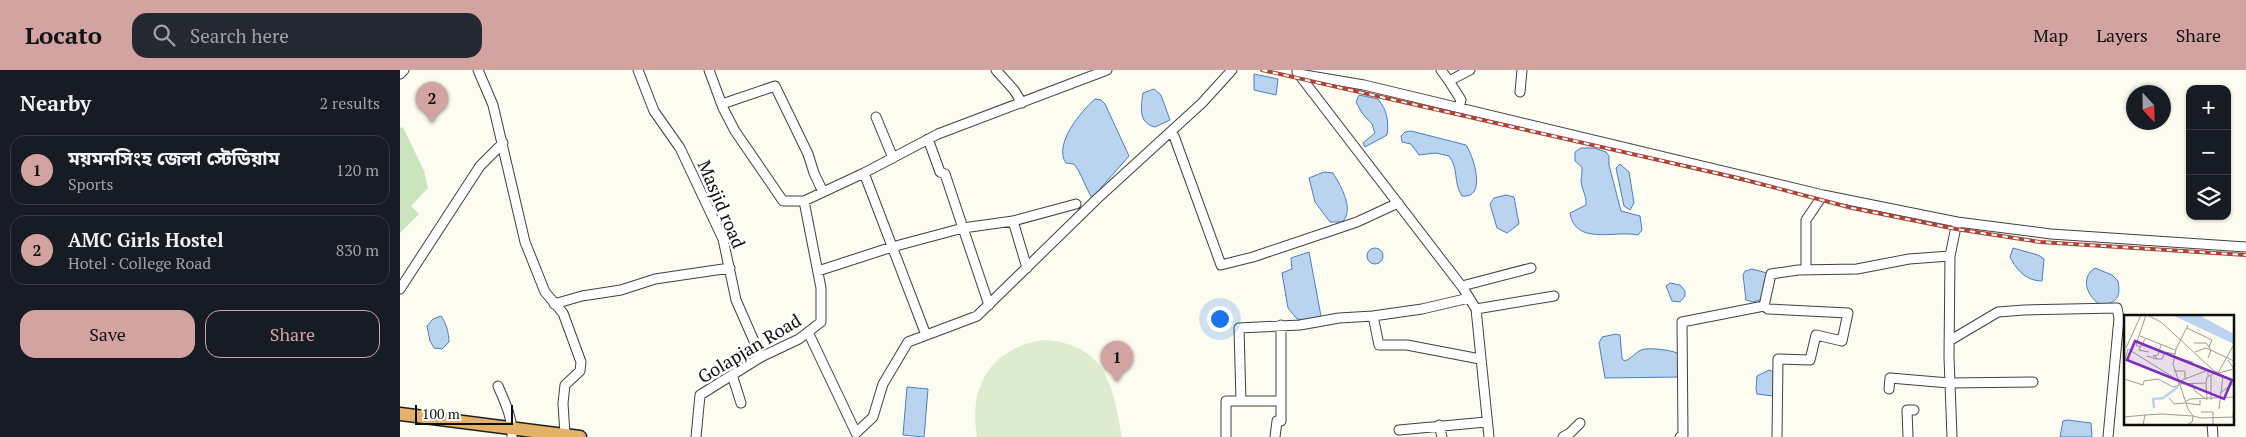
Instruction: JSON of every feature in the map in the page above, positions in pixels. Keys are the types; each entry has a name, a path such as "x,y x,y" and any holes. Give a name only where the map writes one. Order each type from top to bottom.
{"highway":[{"path":"400,414 512,432 566,434 580,437"}],"street":[{"path":"400,74 404,70"},
{"path":"478,70 493,105 525,242 545,292 563,313 582,362 580,371 565,385 563,403 566,434"},
{"name":"Masjid road","path":"638,70 654,111 680,148 723,239 736,300 760,357"},
{"path":"709,70 735,131 783,201 804,201 864,173 928,139 1107,70"},
{"path":"996,70 1014,90 1022,104"},
{"path":"808,332 854,435 873,417 883,384 908,342 978,316 1098,198 1202,103 1232,70"},
{"path":"1441,70 1461,100 1459,108"},
{"path":"1449,81 1470,70"},
{"path":"1520,92 1522,70"},
{"path":"1297,72 1459,108 1823,195 1957,222 2051,234 2246,247"},
{"path":"1297,72 1462,286 1476,309 1489,437"},
{"path":"722,104 775,86 808,154 822,192"},
{"path":"876,117 893,158"},
{"path":"1174,136 1222,266 1356,222 1398,203"},
{"path":"928,139 940,172 945,174 989,305"},
{"path":"400,289 480,166 503,143"},
{"path":"864,173 926,335"},
{"path":"1806,270 1806,220 1823,195"},
{"name":"Golapjan Road","path":"696,437 700,395 760,357 799,339 821,322 821,288 804,201"},
{"path":"818,271 892,247 963,228 1012,221 1076,204"},
{"path":"1012,221 1027,268"},
{"path":"1952,437 1949,383 1950,256 1957,222"},
{"path":"1764,306 1771,274 1806,270 1857,269 1909,259 1950,256"},
{"path":"554,304 582,296 622,290 655,279 730,268"},
{"path":"1462,286 1531,268"},
{"path":"1476,309 1554,296"},
{"path":"1241,401 1239,328 1281,325 1300,326 1340,318 1373,316 1422,308 1470,298"},
{"path":"1680,437 1683,435 1682,322 1764,306 1768,309 1848,312 1842,341 1816,335 1810,360 1778,359 1777,437"},
{"path":"1949,341 1998,312 2117,308 2119,318 2108,437"},
{"path":"1373,316 1379,345 1407,345 1480,359"},
{"path":"1275,437 1276,420 1281,421 1281,325"},
{"path":"2114,361 2124,361"},
{"path":"732,374 741,403"},
{"path":"1889,389 1890,378 1949,383 2032,382"},
{"path":"498,386 512,432"},
{"path":"1226,437 1226,401 1281,401"},
{"path":"1908,437 1906,410 1914,410"},
{"path":"1399,430 1486,422"},
{"path":"1563,437 1570,433 1580,422"},
{"path":"2212,424 2213,437"},
{"path":"1439,425 1442,437"}],"green space":[{"path":"403,127 424,171 428,188 411,206 419,214 400,233 400,128"},
{"path":"1045,340 1066,344 1082,350 1094,359 1110,385 1122,437 977,437 976,401 980,386 987,372 997,360 1010,351 1026,344"}],"water":[{"path":"1254,74 1278,79 1276,95 1254,90"},
{"path":"1154,89 1161,95 1170,120 1155,127 1146,122 1141,109 1143,93"},
{"path":"1359,95 1378,99 1385,112 1388,125 1387,135 1365,147 1363,143 1375,133 1372,124 1362,113 1356,102"},
{"path":"1095,99 1101,100 1105,104 1129,156 1092,198 1074,164 1066,163 1063,156 1063,147 1070,129 1076,120"},
{"path":"1411,131 1466,145 1475,167 1476,176 1474,191 1470,195 1462,196 1459,191 1454,166 1449,156 1436,153 1419,155 1411,144 1402,142 1401,136 1405,132"},
{"path":"1581,148 1594,148 1606,152 1609,156 1609,165 1621,211 1640,216 1642,230 1638,235 1597,235 1580,230 1573,223 1570,213 1586,205 1586,198 1581,183 1582,167 1575,161 1575,152"},
{"path":"1620,164 1629,172 1634,203 1630,210 1624,206 1616,168"},
{"path":"1324,172 1333,173 1340,184 1347,205 1346,217 1342,222 1330,222 1315,202 1309,178"},
{"path":"1506,195 1514,197 1519,224 1507,233 1497,228 1490,204 1494,198"},
{"path":"1375,248 1383,256 1375,264 1367,256"},
{"path":"2013,248 2038,255 2044,259 2042,281 2027,277 2019,271 2010,257"},
{"path":"1309,252 1321,316 1307,320 1297,319 1288,308 1282,273 1292,269 1291,258"},
{"path":"2095,268 2112,275 2118,281 2118,295 2111,303 2101,305 2089,293 2086,282 2087,277"},
{"path":"1752,269 1767,273 1763,299 1753,302 1746,300 1743,275 1745,271"},
{"path":"1670,283 1680,285 1685,291 1685,296 1680,302 1672,301 1666,286"},
{"path":"441,316 447,328 449,342 442,349 434,348 430,341 427,326 433,319"},
{"path":"1620,335 1622,358 1624,361 1644,349 1659,349 1677,353 1680,362 1678,377 1605,378 1599,343 1602,337"},
{"path":"1769,370 1774,372 1773,396 1757,394 1757,376"},
{"path":"907,387 928,389 924,437 903,435"},
{"path":"2063,421 2091,423 2092,437 2060,437"}],"railway":[{"path":"1262,70 1738,178 1852,208 1956,229 2040,242 2246,255"}],"place":[{"name":"AMC Girls Hostel","path":"432,123"},
{"name":"ময়মনসিংহ জেলা স্টেডিয়াম","path":"1117,382"}]}
